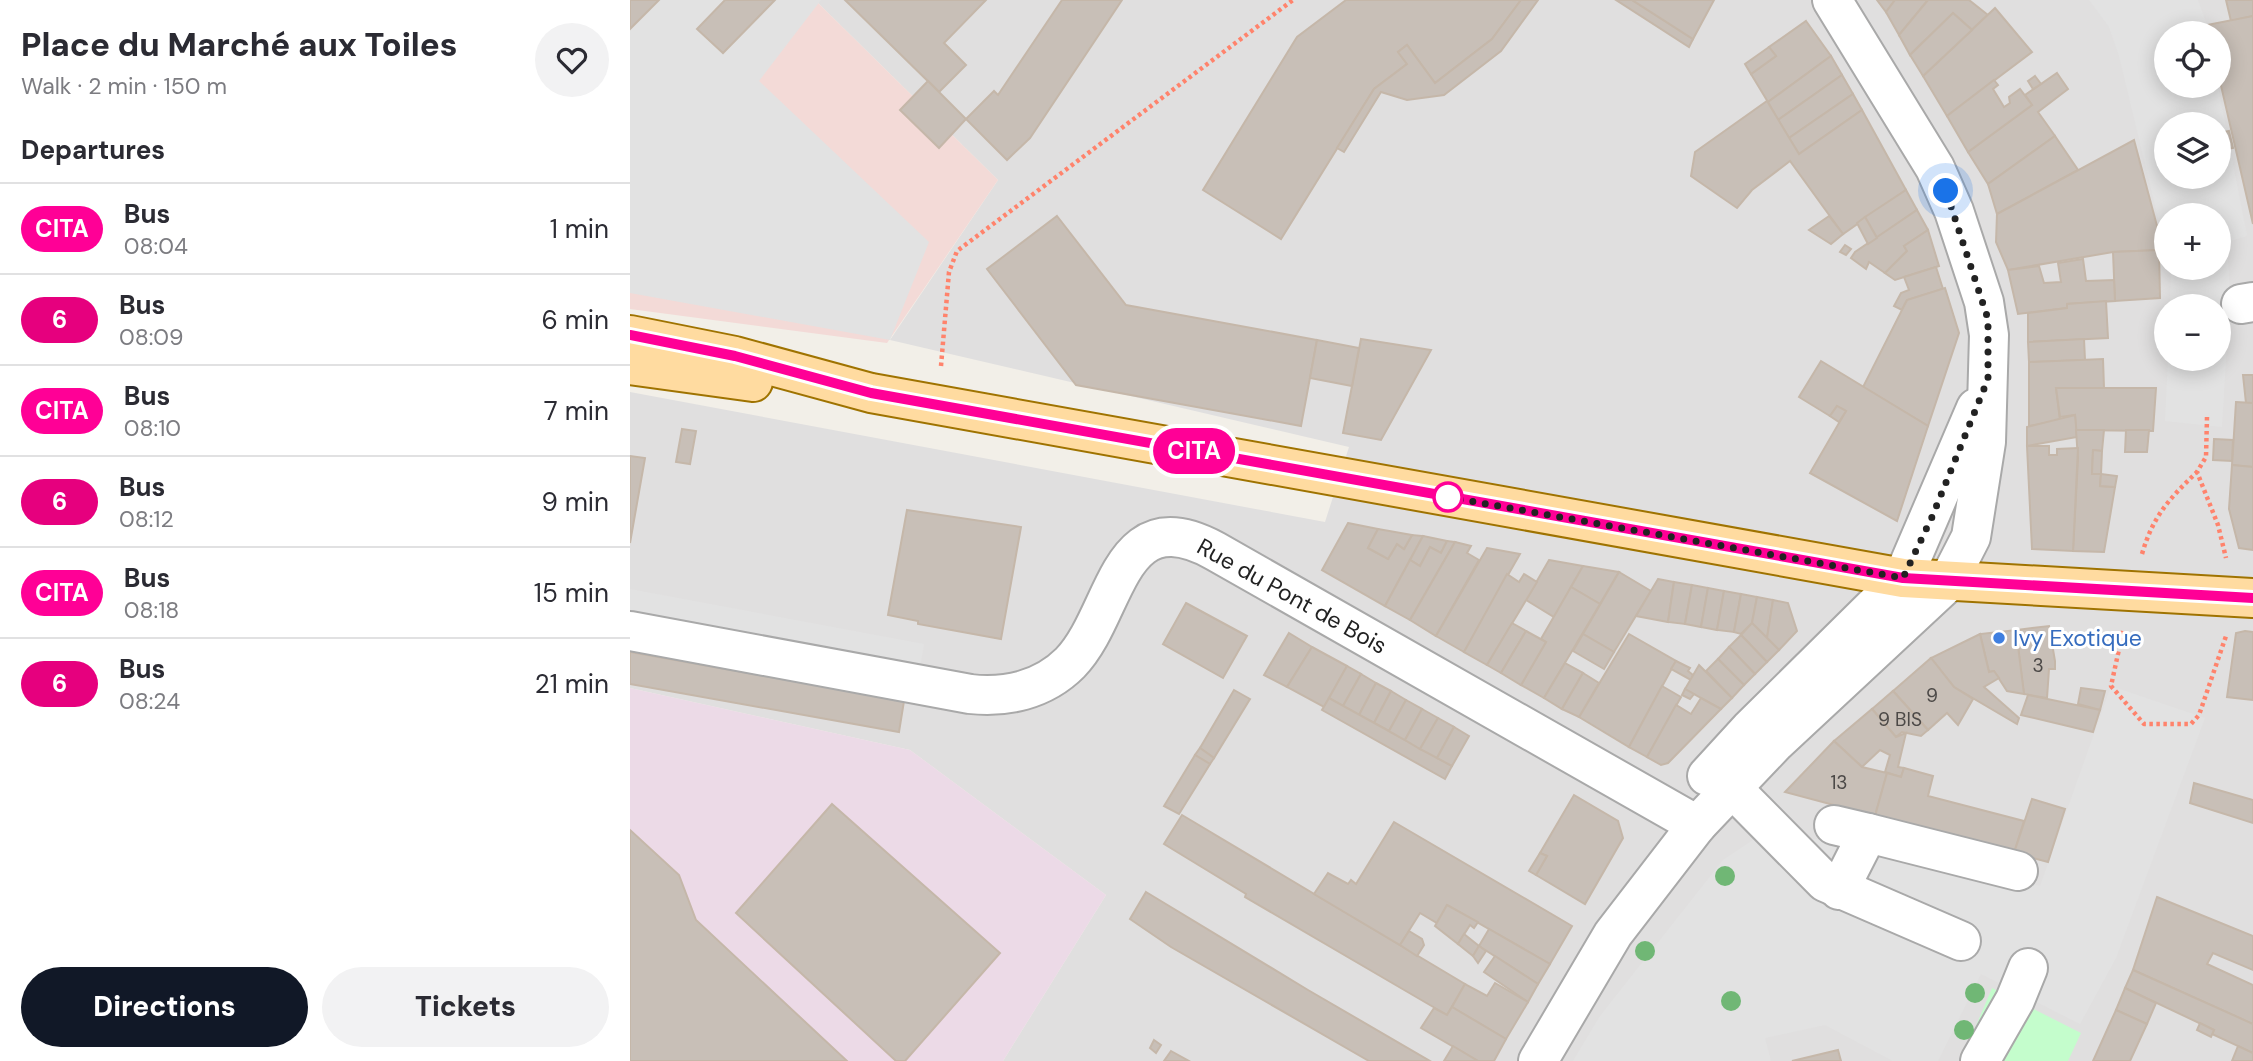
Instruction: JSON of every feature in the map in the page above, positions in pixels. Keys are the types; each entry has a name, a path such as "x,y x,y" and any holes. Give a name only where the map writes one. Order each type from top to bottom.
{"main road":[{"path":"630,335 735,356 871,393"},
{"path":"630,365 731,380 871,393 1903,578 2243,598"}],"street":[{"path":"1722,778 1948,582 1971,537 1986,442 1989,335 1984,302 1954,211 1935,168 1832,0"},
{"path":"1538,1061 1613,934 1688,819 1903,578 1988,379"},
{"name":"Rue du Pont de Bois","path":"630,631 962,692 1005,695 1038,685 1069,664 1087,640 1124,566 1144,543 1155,538 1185,539 1215,551 1688,819"},
{"path":"1722,778 1813,872 1839,890 1961,941"},
{"path":"1839,890 1851,829 2018,871"},
{"path":"1980,1061 2015,1000 2028,968"}],"path":[{"path":"938,405 949,272 957,251 1293,0"},
{"path":"2197,472 2243,598 2199,715 2191,724 2144,724 2111,686 2148,532 2165,503 2197,472 2206,457 2207,416"}],"shaded area":[{"path":"630,0 815,0 998,180 887,343 630,309"},
{"path":"659,0 821,0 759,81 929,242 890,340 630,293 630,29"},
{"path":"815,0 2253,0 2253,1061 1003,1061 1106,895 910,750 630,688 630,392 1325,522 1349,447 890,340 998,180"},
{"path":"2089,0 2198,0 2206,21 2154,21 2154,98 2220,98 2223,112 2154,112 2154,189 2231,189 2231,153 2247,236 2231,241 2231,203 2154,203 2119,56 2109,27"},
{"path":"2171,280 2229,280 2230,294 2170,294"},
{"path":"2167,371 2225,371 2222,427 2165,421"},
{"path":"630,589 924,644 915,697 630,646"},
{"path":"2111,686 2205,718 2116,958 2080,1024 1981,974 1938,1061 1893,1061 1825,1025 1765,1038 1771,1061 1573,1061 1600,1016 1723,860 1759,836 1853,841 2040,886"},
{"path":"630,688 910,750 1106,895 1003,1061 630,1061"}],"green space":[{"path":"1992,988 2081,1033 2068,1061 1961,1061"}],"building":[{"path":"630,0 659,0 630,29"},
{"path":"725,0 775,0 723,53 697,29"},
{"path":"845,0 986,0 944,43 966,65 939,92"},
{"path":"1062,0 1122,0 1030,138 1007,160 966,119 994,91 998,95"},
{"path":"1346,0 1521,0 1492,39 1435,83 1407,45 1398,52 1407,64 1374,89 1281,239 1203,190 1297,37"},
{"path":"1521,0 1538,0 1501,51 1444,95 1407,100 1381,92 1344,152 1337,148 1374,89 1407,64 1398,52 1407,45 1435,83 1492,39"},
{"path":"1616,0 1632,0 1693,39 1689,47"},
{"path":"1632,0 1714,0 1693,39"},
{"path":"1877,0 1895,0 1886,12"},
{"path":"1895,0 1928,0 1899,35 1886,12"},
{"path":"1928,0 1969,0 1988,15 1972,30 1953,13 1910,55 1899,35"},
{"path":"2226,0 2253,0 2253,16 2231,21"},
{"path":"1995,8 2032,52 1947,116 1923,76"},
{"path":"1953,13 1972,30 1923,76 1910,55"},
{"path":"2253,16 2253,224 2231,129 2231,112 2227,112 2224,98 2231,98 2231,21 2227,21"},
{"path":"1806,21 1831,56 1768,102 1751,74 1776,56 1769,47"},
{"path":"1769,47 1776,56 1751,74 1745,64"},
{"path":"1831,56 1842,75 1778,120 1768,102"},
{"path":"2057,73 2068,89 2038,112 2055,136 1988,184 1968,152 2032,105 2025,95"},
{"path":"1842,75 1853,94 1789,138 1778,120"},
{"path":"2035,76 2041,84 2033,89 2028,81"},
{"path":"1994,80 1998,85 1993,89 2004,107 2010,103 2009,97 2020,89 2032,105 1968,152 1947,116"},
{"path":"928,81 966,119 939,148 900,110"},
{"path":"1853,94 1862,110 1799,154 1789,138"},
{"path":"1767,101 1799,154 1862,110 1906,190 1843,234 1790,161 1752,190 1737,208 1691,176 1695,152"},
{"path":"2055,136 2078,170 1997,214 1988,184"},
{"path":"2134,140 2154,215 2154,250 2113,252 2008,270 1996,242 1997,214"},
{"path":"1906,190 1917,210 1877,238 1865,217"},
{"path":"1917,210 1928,230 1904,246 1907,251 1885,273 1869,262 1866,269 1851,258 1855,252"},
{"path":"1057,216 1126,305 1317,340 1301,426 1076,385 987,269"},
{"path":"1829,216 1843,234 1831,244 1809,230"},
{"path":"1865,217 1877,238 1868,244 1857,223"},
{"path":"1928,230 1939,266 1895,280 1885,273 1907,251 1904,246"},
{"path":"1845,245 1851,249 1846,255 1840,252"},
{"path":"2154,250 2154,280 2160,280 2160,294 2154,294 2154,298 2115,301 2113,252"},
{"path":"2083,259 2086,281 2114,280 2115,301 2067,304 2067,308 2018,314 2008,270 2039,266 2044,283 2061,282 2058,263"},
{"path":"1936,267 1943,289 1907,300 1902,310 1894,306 1901,293 1909,290 1904,277"},
{"path":"1945,288 1959,333 1928,426 1863,387 1907,300"},
{"path":"2106,301 2108,338 2028,342 2028,313 2067,308 2067,304"},
{"path":"1361,339 1431,350 1381,440 1343,433"},
{"path":"2084,339 2085,360 2029,362 2028,342"},
{"path":"1317,340 1359,348 1352,386 1310,378"},
{"path":"2103,359 2104,388 2056,388 2060,420 2029,426 2029,362"},
{"path":"1821,361 1928,426 1897,521 1810,473 1846,411 1837,406 1830,416 1799,397"},
{"path":"2243,375 2253,375 2253,403 2246,403"},
{"path":"2056,388 2156,388 2153,431 2076,430 2075,415 2060,417"},
{"path":"2236,402 2253,403 2253,467 2232,465"},
{"path":"1837,406 1846,411 1839,422 1830,416"},
{"path":"2075,415 2077,437 2027,446 2027,427"},
{"path":"682,429 696,431 690,464 676,462"},
{"path":"2076,430 2104,430 2102,451 2093,450 2092,474 2101,474 2100,486 2115,487 2104,552 2073,551 2078,459"},
{"path":"2126,430 2149,430 2147,452 2125,452"},
{"path":"2214,439 2233,440 2232,461 2213,460"},
{"path":"2027,446 2049,446 2049,455 2057,455 2057,449 2078,448 2073,551 2032,549"},
{"path":"2093,450 2102,451 2101,474 2092,474"},
{"path":"630,456 645,458 630,543"},
{"path":"2232,465 2253,467 2253,550 2239,548 2229,509"},
{"path":"2101,474 2117,476 2115,487 2100,486"},
{"path":"907,510 1021,527 1001,639 918,624 918,621 888,615"},
{"path":"1348,523 1378,529 1368,548 1388,559 1397,544 1404,549 1412,535 1423,536 1385,606 1322,570"},
{"path":"1378,529 1412,535 1404,549 1397,544 1388,559 1368,548"},
{"path":"1423,536 1447,541 1441,553 1430,547 1420,566 1410,560"},
{"path":"1447,541 1455,542 1410,620 1385,606 1410,560 1420,566 1430,547 1441,553"},
{"path":"1455,542 1471,546 1467,553 1479,560 1436,636 1410,620"},
{"path":"1487,548 1520,554 1464,652 1436,636"},
{"path":"1549,560 1583,566 1554,617 1526,600"},
{"path":"1583,566 1619,572 1600,604 1571,587"},
{"path":"1619,572 1651,591 1614,652 1583,634"},
{"path":"1507,574 1519,582 1524,574 1537,582 1487,665 1464,652"},
{"path":"1658,579 1674,582 1668,622 1636,616"},
{"path":"1674,582 1692,585 1685,624 1668,622"},
{"path":"1692,585 1708,588 1701,627 1685,624"},
{"path":"1571,587 1600,604 1544,698 1521,685 1546,642 1541,639"},
{"path":"1708,588 1724,591 1717,630 1701,627"},
{"path":"1724,591 1741,594 1734,632 1717,630"},
{"path":"1741,594 1757,597 1752,623 1741,634 1734,632"},
{"path":"1757,597 1773,600 1767,638 1752,623"},
{"path":"1773,600 1788,603 1797,631 1779,650 1767,638"},
{"path":"1186,603 1247,636 1223,678 1163,644"},
{"path":"1512,623 1526,631 1501,673 1487,665"},
{"path":"1752,623 1779,650 1767,662 1741,635"},
{"path":"2049,626 2055,669 2049,669 2047,698 2024,694 2016,630"},
{"path":"2016,630 2024,694 2007,691 1994,671 1989,672 1980,634"},
{"path":"1526,631 1546,642 1521,685 1501,673"},
{"path":"2253,632 2253,700 2227,697 2236,633"},
{"path":"1289,633 1312,647 1287,687 1264,675"},
{"path":"1583,634 1614,652 1604,669 1573,651"},
{"path":"1629,634 1676,661 1629,747 1579,717"},
{"path":"1980,634 1989,672 1994,671 1999,678 1984,687 2019,718 2017,724 1954,687 1931,658"},
{"path":"1741,635 1767,662 1755,674 1729,647"},
{"path":"1312,647 1347,666 1324,707 1287,687"},
{"path":"1729,647 1755,674 1744,685 1718,659"},
{"path":"630,652 904,701 899,732 630,684"},
{"path":"1931,658 1954,687 1973,699 1958,725 1947,713 1928,730 1893,691"},
{"path":"1718,659 1744,685 1732,698 1706,671"},
{"path":"1676,661 1690,668 1688,671 1693,675 1691,680 1671,669"},
{"path":"1565,663 1583,673 1562,709 1544,698"},
{"path":"1699,665 1732,698 1721,709 1685,689"},
{"path":"1347,666 1361,674 1343,706 1329,698"},
{"path":"1583,673 1599,683 1579,717 1562,709"},
{"path":"1361,674 1376,683 1359,715 1343,706"},
{"path":"1376,683 1391,691 1374,723 1359,715"},
{"path":"1662,686 1681,697 1647,757 1629,747"},
{"path":"2081,688 2105,691 2100,710 2078,704"},
{"path":"1685,689 1694,694 1690,699 1682,695"},
{"path":"1234,690 1250,699 1214,758 1200,748"},
{"path":"1391,691 1406,700 1389,731 1374,723"},
{"path":"1893,691 1928,730 1921,736 1902,732 1896,737 1872,709"},
{"path":"2028,695 2100,710 2093,732 2021,715"},
{"path":"1329,698 1452,766 1445,779 1322,710"},
{"path":"1701,698 1721,709 1668,763 1661,765 1647,757 1676,705 1691,714"},
{"path":"1406,700 1422,709 1405,740 1389,731"},
{"path":"1422,709 1438,718 1420,749 1405,740"},
{"path":"1872,709 1896,737 1906,733 1898,767 1904,768 1901,777 1885,772 1890,755 1880,750 1862,767 1834,741"},
{"path":"1438,718 1454,727 1437,758 1420,749"},
{"path":"1454,727 1469,736 1452,766 1437,758"},
{"path":"1834,741 1862,767 1887,773 1875,816 1785,792"},
{"path":"1200,748 1214,758 1210,764 1195,755"},
{"path":"1195,755 1210,764 1179,814 1164,806"},
{"path":"1904,768 1933,776 1928,796 2024,821 2014,853 1875,816 1887,773 1901,777"},
{"path":"2194,783 2253,800 2253,823 2190,803"},
{"path":"1574,795 1618,821 1623,838 1585,904 1536,875 1547,856 1540,853"},
{"path":"2032,799 2065,809 2048,862 2014,853"},
{"path":"832,804 1000,953 905,1061 896,1061 736,913"},
{"path":"1182,815 1465,984 1447,1015 1245,897 1246,894 1164,844"},
{"path":"1394,822 1572,926 1550,964 1447,905 1437,923 1420,913 1400,945 1314,894 1328,873 1348,884 1351,880 1356,884"},
{"path":"630,830 679,875 696,920 847,1061 630,1061"},
{"path":"1540,853 1547,856 1536,875 1529,871"},
{"path":"1146,892 1430,1061 1369,1061 1171,947 1130,919"},
{"path":"2157,897 2253,936 2253,970 2213,953 2207,964 2253,985 2253,1024 2133,970"},
{"path":"1447,905 1478,922 1474,928 1470,925 1458,944 1435,926"},
{"path":"1489,929 1550,964 1538,984 1479,946"},
{"path":"1409,931 1422,939 1424,945 1417,956 1400,945"},
{"path":"1464,934 1479,946 1473,956 1458,944"},
{"path":"1479,946 1486,951 1478,963 1473,956"},
{"path":"1495,956 1538,984 1528,1002 1484,972"},
{"path":"2133,970 2253,1024 2253,1053 2212,1034 2214,1030 2125,988"},
{"path":"1495,983 1528,1002 1506,1039 1452,1007 1465,984 1487,996"},
{"path":"2125,988 2156,1003 2147,1024 2116,1010"},
{"path":"1452,1007 1506,1039 1494,1061 1478,1061 1421,1028 1434,1008 1447,1015"},
{"path":"2116,1010 2147,1024 2130,1061 2093,1061"},
{"path":"2200,1023 2214,1030 2211,1037 2197,1030"},
{"path":"1154,1040 1161,1045 1156,1053 1150,1048"},
{"path":"1453,1046 1478,1061 1444,1061"},
{"path":"2238,1046 2253,1053 2253,1061 2232,1061"},
{"path":"1838,1050 1841,1061 1792,1061"},
{"path":"1171,1051 1189,1061 1164,1061"}],"bus line":[{"name":"CITA","path":"630,335 735,356 871,393 1903,578 2253,598"}],"place":[{"name":"Ivy Exotique","path":"1999,638"}],"route":[{"path":"1448,497 1903,578 1932,517 1988,379 1988,319 1946,191"}]}
